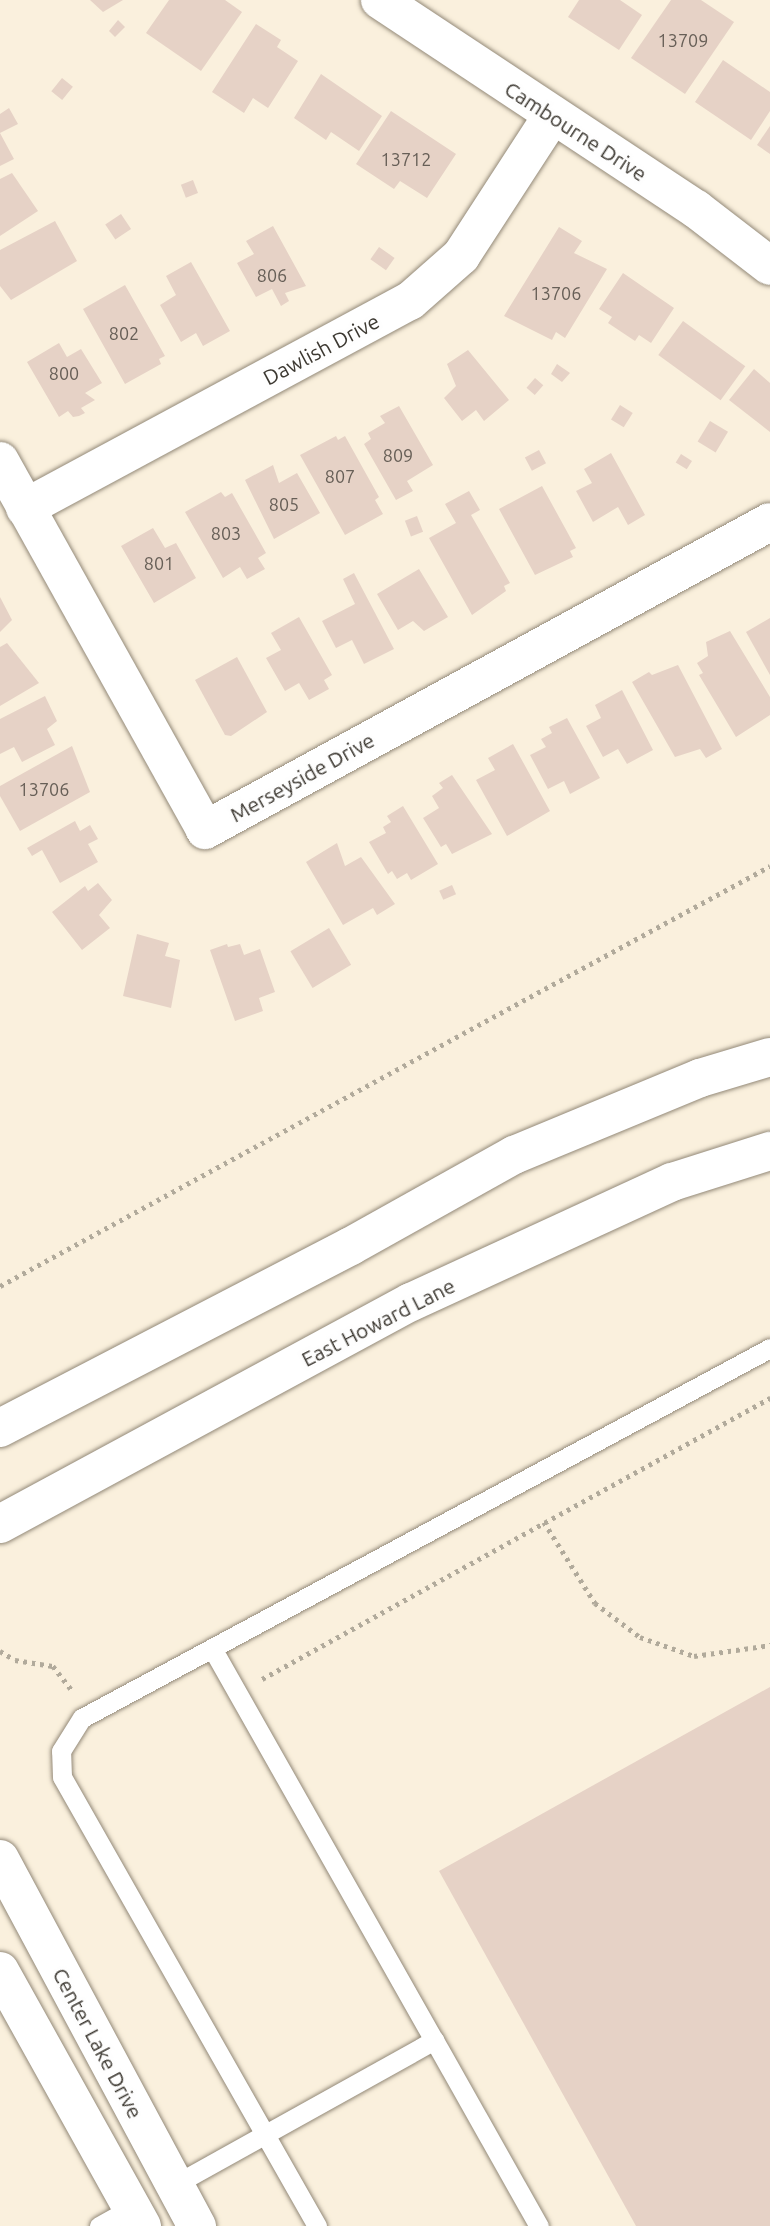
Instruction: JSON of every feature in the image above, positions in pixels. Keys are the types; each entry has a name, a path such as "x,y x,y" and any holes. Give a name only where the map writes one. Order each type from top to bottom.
{"street":[{"name":"Cambourne Drive","path":"380,0 696,209 770,266"},
{"name":"Dawlish Drive","path":"25,508 410,301 461,256 552,116"},
{"name":"Merseyside Drive","path":"0,461 205,830 770,522"},
{"path":"0,1428 351,1246 514,1155 701,1078 770,1058"},
{"name":"East Howard Lane","path":"0,1524 411,1302 672,1182 770,1151"},
{"name":"Center Lake Drive","path":"0,1859 197,2226"},
{"path":"0,1971 137,2217 174,2185"}],"lane":[{"path":"317,2226 268,2134 62,1777 61,1751 86,1716 770,1348"},
{"path":"212,1648 538,2226"},
{"path":"174,2185 434,2040"},
{"path":"99,2226 137,2217"}],"path":[{"path":"0,1286 770,866"},
{"path":"261,1677 770,1398"},
{"path":"544,1522 595,1603 640,1637 694,1656 770,1645"},
{"path":"0,1651 15,1660 53,1666 86,1716"}],"building":[{"path":"90,0 123,0 103,12"},
{"path":"169,0 225,0 242,12 201,71 146,33"},
{"path":"579,0 620,0 642,15 619,50 568,17"},
{"path":"671,0 701,0 734,22 685,94 631,58"},
{"path":"118,20 125,27 115,37 109,31"},
{"path":"256,24 281,40 277,47 298,61 268,108 253,98 244,113 212,92"},
{"path":"723,60 770,92 770,111 751,140 695,102"},
{"path":"321,74 382,116 359,151 331,132 326,140 294,118"},
{"path":"62,78 73,87 62,100 51,91"},
{"path":"9,108 18,124 0,133 0,114"},
{"path":"391,111 456,154 427,198 400,181 394,189 356,164"},
{"path":"770,126 770,154 757,145"},
{"path":"0,133 14,159 0,166"},
{"path":"12,173 38,211 0,236 0,179"},
{"path":"193,180 198,193 186,198 181,185"},
{"path":"121,214 131,229 115,240 105,225"},
{"path":"55,221 77,261 11,300 0,286 0,250"},
{"path":"273,226 306,286 285,293 289,301 281,306 272,289 256,297 237,263 254,254 246,241"},
{"path":"559,227 582,241 574,253 607,269 565,338 556,332 552,340 504,316"},
{"path":"379,247 395,258 386,270 370,259"},
{"path":"191,262 230,331 203,346 196,333 181,342 160,305 176,295 166,276"},
{"path":"623,273 674,308 651,343 639,335 635,341 608,323 612,317 599,309"},
{"path":"125,285 165,356 159,359 161,364 125,384 83,309"},
{"path":"683,321 745,366 721,400 658,355"},
{"path":"59,343 67,357 81,349 102,383 85,393 95,400 81,408 85,413 79,416 73,417 68,411 59,417 27,362"},
{"path":"468,350 509,400 484,421 476,410 462,421 444,398 456,386 447,364"},
{"path":"557,364 570,373 562,382 551,374"},
{"path":"754,369 770,383 770,432 729,400"},
{"path":"535,378 543,385 535,395 526,388"},
{"path":"620,405 633,413 624,427 611,419"},
{"path":"399,406 433,465 407,481 413,491 396,500 364,444 371,439 368,433 385,423 380,416"},
{"path":"710,421 728,432 716,452 698,442"},
{"path":"336,436 338,440 345,436 379,497 375,500 383,514 345,535 300,455"},
{"path":"539,450 546,463 532,471 525,458"},
{"path":"611,453 645,515 628,525 618,507 593,522 576,491 592,483 584,469"},
{"path":"681,454 692,461 687,469 676,462"},
{"path":"273,465 279,483 297,473 320,513 274,539 245,480"},
{"path":"542,486 576,548 570,551 573,557 535,575 499,509"},
{"path":"469,491 480,510 471,515 510,583 504,586 506,591 472,615 429,538 456,523 445,504"},
{"path":"221,492 225,497 232,493 266,553 258,558 265,569 247,579 240,567 223,578 185,512"},
{"path":"417,516 423,532 411,537 405,521"},
{"path":"153,528 165,548 176,543 196,578 154,603 121,546"},
{"path":"419,569 448,617 424,631 413,621 398,630 377,594"},
{"path":"354,573 394,649 364,664 352,640 336,648 322,621 355,604 343,579"},
{"path":"0,597 12,620 0,632"},
{"path":"299,617 332,675 324,680 329,689 309,700 299,683 285,691 266,658 281,650 271,633"},
{"path":"770,618 770,675 746,632"},
{"path":"730,631 770,697 770,715 736,737 699,675 703,673 697,663 708,656 706,642"},
{"path":"7,643 39,683 0,706 0,647"},
{"path":"237,657 267,712 231,736 225,735 195,680"},
{"path":"678,665 722,749 706,758 700,749 675,757 632,682 649,672 652,675"},
{"path":"622,690 653,750 627,764 618,749 603,757 586,726 601,718 595,705"},
{"path":"45,696 57,721 47,729 55,745 22,762 14,747 0,754 0,719"},
{"path":"567,718 600,778 570,794 564,781 548,789 530,755 546,747 541,739 552,733 549,727"},
{"path":"513,744 550,811 507,836 476,780 495,770 488,758"},
{"path":"72,746 90,792 20,831 0,796 0,786"},
{"path":"452,775 492,834 452,854 446,844 441,847 423,818 439,808 432,796 443,788 439,783"},
{"path":"403,806 438,864 411,880 407,873 397,879 392,871 388,874 369,842 386,833 383,827 391,822 387,816"},
{"path":"75,821 80,831 90,825 98,839 88,844 98,862 60,883 42,850 32,856 27,848"},
{"path":"337,843 345,866 361,857 395,904 377,915 373,908 343,925 306,862"},
{"path":"98,883 112,900 99,915 110,928 82,950 52,912 85,886 88,891"},
{"path":"452,885 456,894 443,900 439,891"},
{"path":"329,928 351,965 313,988 290,951"},
{"path":"137,934 169,943 165,956 180,960 171,1008 123,996"},
{"path":"227,944 228,947 240,944 244,955 260,949 275,992 259,998 263,1011 235,1021 210,950"},
{"path":"770,1687 770,2226 636,2226 439,1871"}]}
